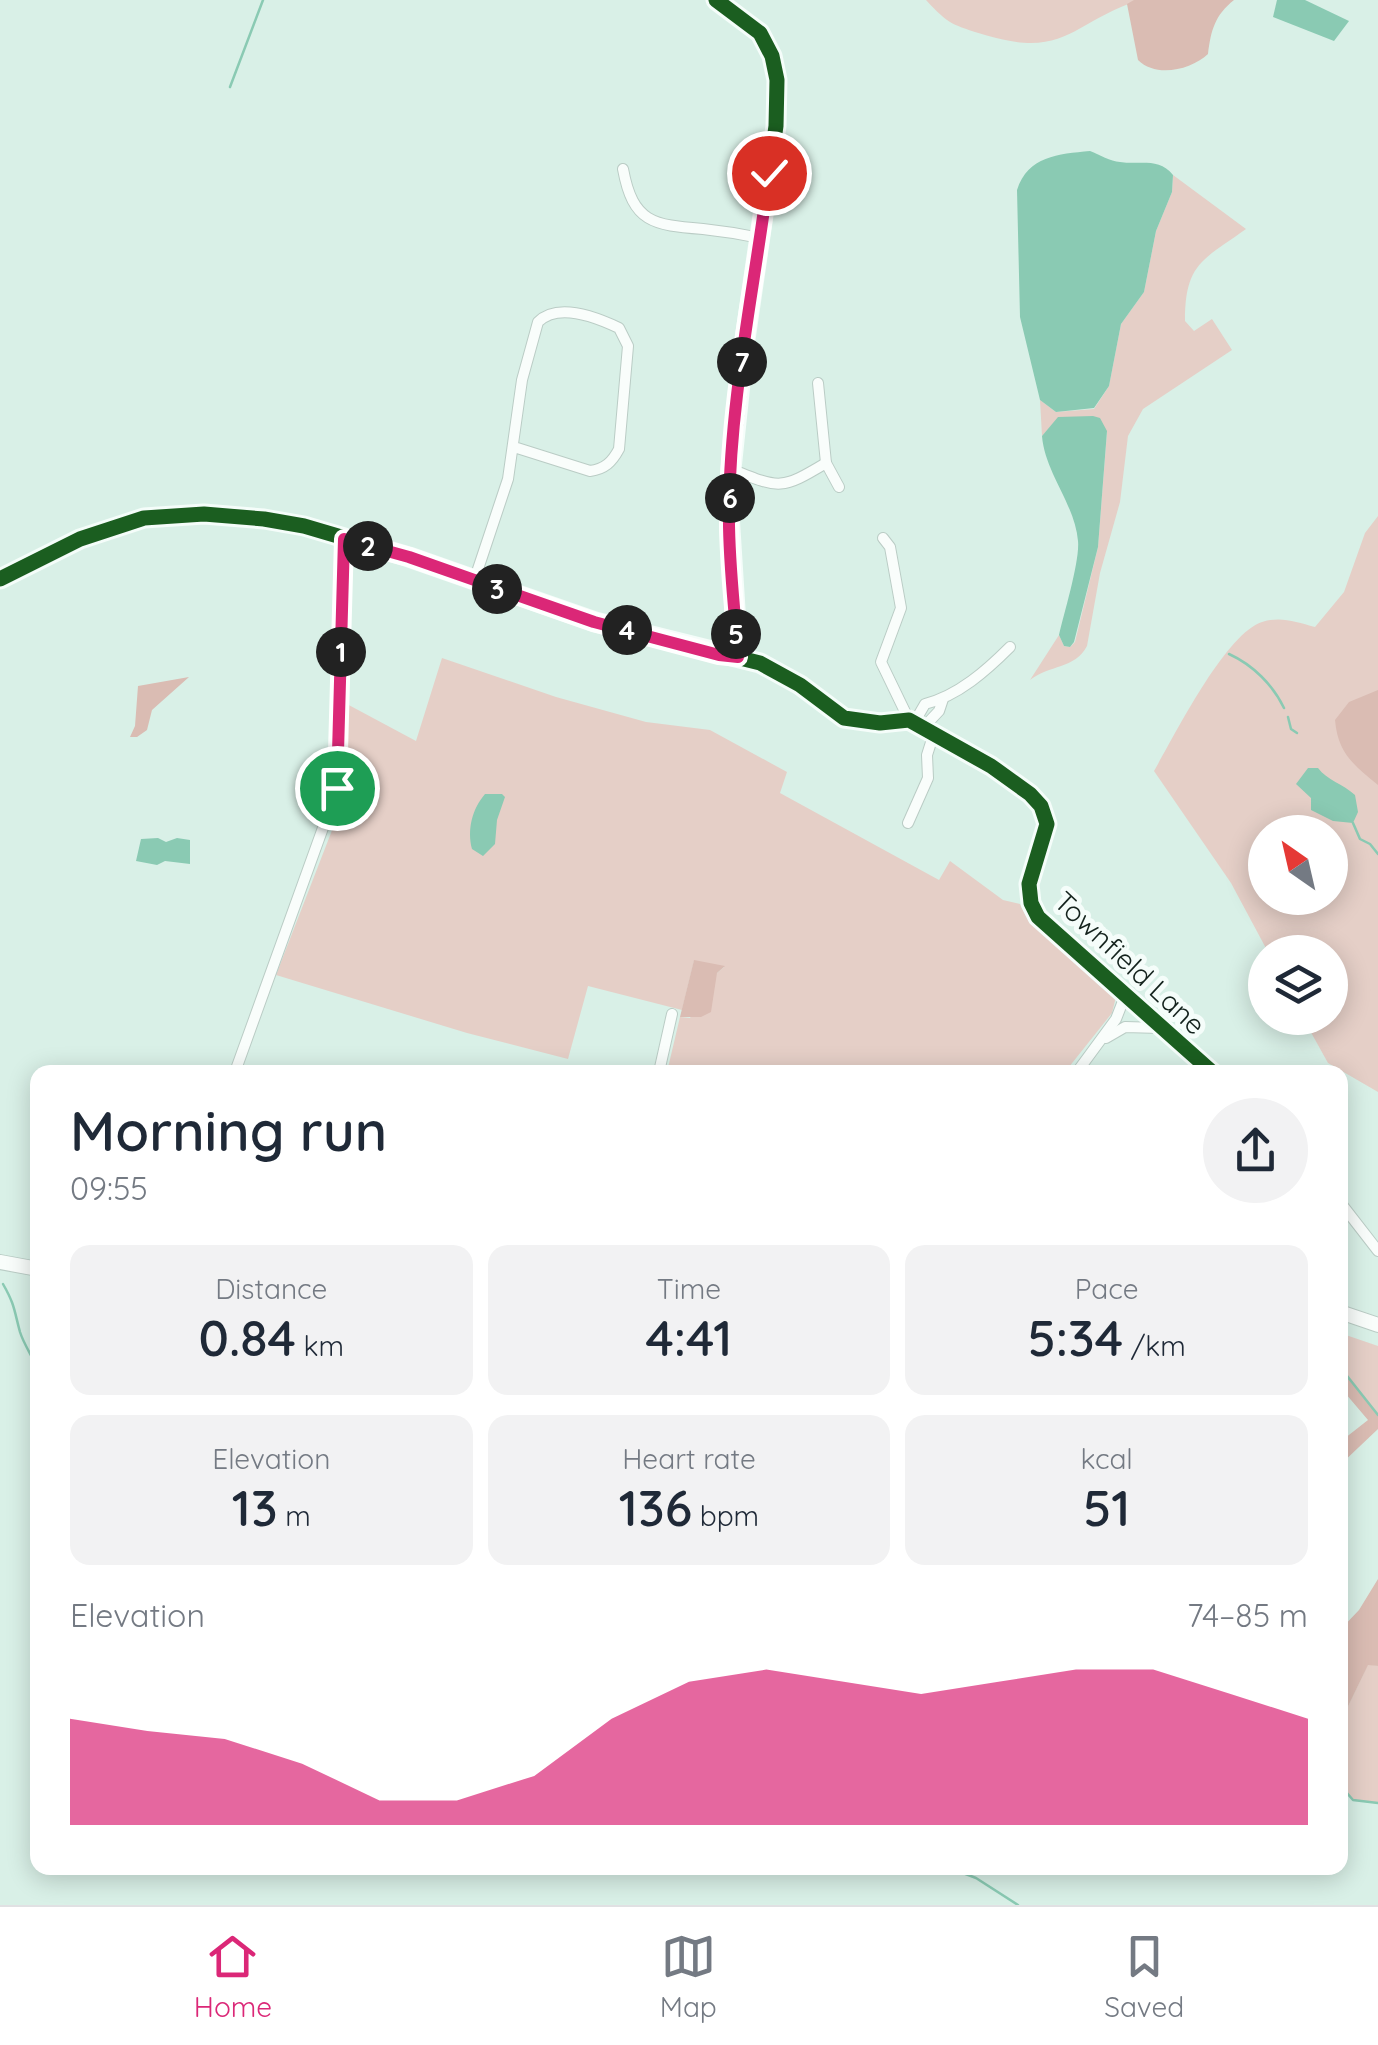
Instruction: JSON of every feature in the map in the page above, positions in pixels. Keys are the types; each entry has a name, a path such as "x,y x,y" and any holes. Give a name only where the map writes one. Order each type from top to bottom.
{"main road":[{"path":"0,1262 30,1268"},
{"path":"1348,1315 1378,1325"}],"street":[{"path":"716,0 756,28 772,56 777,80 776,126 731,468 729,513 738,657"},
{"path":"624,168 632,200 648,219 665,226 760,238"},
{"path":"474,581 498,516 514,447 512,434 522,380 538,322 555,312 577,314 619,328 628,346 619,449 614,459 606,467 590,471 514,447"},
{"path":"818,383 826,463 838,487"},
{"path":"731,468 777,485 792,484 826,463"},
{"path":"0,579 80,539 144,518 204,514 264,518 409,557 594,622 760,663 800,685 844,718 915,724"},
{"path":"883,538 890,547 900,608 881,662 915,724"},
{"path":"238,1065 337,788 344,539"},
{"path":"915,724 926,704 943,700 1010,646"},
{"name":"Townfield Lane","path":"915,724 991,766 1041,806 1046,835 1032,871 1031,903 1038,917 1204,1065"},
{"path":"908,823 928,778 927,755 933,736"},
{"path":"1083,1065 1116,1019 1125,996"},
{"path":"661,1065 672,1014"},
{"path":"1101,1042 1126,1026 1161,1028"},
{"path":"1348,1212 1378,1250"}],"shaded area":[{"path":"926,0 1139,0 1067,35 1034,43 958,26"},
{"path":"1134,0 1234,0 1215,24 1208,54 1183,68 1164,70 1145,66 1138,60 1127,4"},
{"path":"1277,0 1305,0 1349,21 1334,41 1273,17"},
{"path":"1090,151 1116,161 1149,163 1168,169 1173,175 1172,192 1156,231 1144,292 1121,324 1109,386 1094,408 1056,412 1040,400 1020,317 1017,190 1036,164 1056,156"},
{"path":"1173,175 1246,229 1199,265 1188,287 1186,302 1185,321 1194,331 1212,319 1232,350 1143,409 1128,436 1120,502 1100,573 1087,646 1076,659 1030,680 1059,635 1064,646 1075,642 1098,547 1107,432 1059,417 1042,436 1040,400 1056,412 1094,409 1109,386 1121,324 1144,292 1156,231 1172,192"},
{"path":"1058,417 1100,418 1107,431 1098,547 1070,647 1064,646 1059,635 1078,541 1072,514 1048,463 1042,436"},
{"path":"1378,516 1378,1092 1348,1075 1348,1065 1328,1063 1312,1035 1348,1035 1348,935 1259,935 1248,915 1348,915 1348,815 1248,815 1248,915 1231,883 1154,771 1217,665 1248,630 1276,620 1315,627 1344,592 1365,533"},
{"path":"442,658 556,697 646,722 710,730 787,772 780,793 939,880 950,861 1003,900 1020,904 1026,916 1111,990 1116,997 1112,1013 1071,1065 669,1065 680,1017 690,1018 724,967 694,961 682,1010 588,986 568,1059 276,975 348,789 345,703 416,741"},
{"path":"189,677 152,710 147,730 130,737 135,726 138,686"},
{"path":"1378,690 1378,785 1344,750 1335,720 1349,702"},
{"path":"1308,768 1318,768 1355,795 1358,812 1353,823 1348,822 1348,815 1321,815 1311,810 1311,798 1296,784"},
{"path":"485,794 505,797 497,820 495,844 483,856 472,849 470,827"},
{"path":"158,838 166,842 177,838 190,840 190,864 136,861 141,839"},
{"path":"694,960 725,966 717,973 711,1012 701,1017 680,1017"},
{"path":"1348,1336 1378,1346 1378,1415 1348,1377"},
{"path":"1348,1377 1378,1415 1378,1429 1348,1457 1348,1436 1368,1420 1348,1396"},
{"path":"1378,1579 1378,1666 1368,1665 1348,1706 1348,1622"},
{"path":"1368,1664 1378,1666 1378,1804 1353,1800 1348,1794 1348,1706"}],"waterway":[{"path":"230,87 263,0"},
{"path":"1229,654 1261,676 1284,708"},
{"path":"1288,717 1291,729 1297,733"},
{"path":"1353,823 1360,839 1378,854"},
{"path":"3,1284 30,1354"},
{"path":"1348,1377 1378,1415"},
{"path":"1348,1794 1353,1800 1378,1803"},
{"path":"968,1875 1018,1905"}],"cycle path":[{"path":"716,0 760,33 772,56 777,80 776,126 744,346 731,469 729,513 738,657"},
{"path":"0,579 80,539 144,518 204,514 264,519 304,526 409,557 595,622 760,663 800,685 844,718 880,723 909,720 991,766 1041,806 1047,824 1029,884 1031,903 1038,917 1204,1065"}],"route":[{"path":"337,788 344,539 409,557 594,622 738,657 729,513 731,468 769,173"}]}
